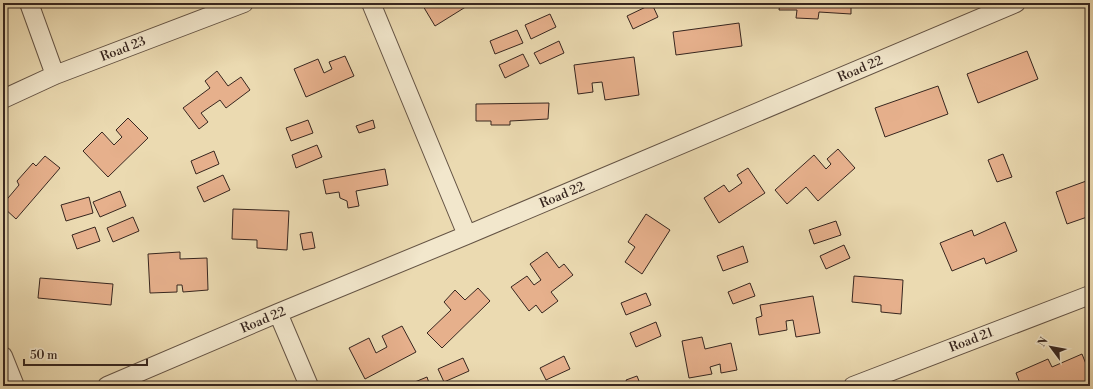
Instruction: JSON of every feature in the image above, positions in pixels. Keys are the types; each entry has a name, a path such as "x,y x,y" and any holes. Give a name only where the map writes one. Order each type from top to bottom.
{"street":[{"path":"29,3 55,75"},
{"name":"Road 23","path":"3,99 55,75 244,3"},
{"path":"371,3 467,235"},
{"name":"Road 22","path":"107,386 1016,3"},
{"name":"Road 21","path":"853,386 1090,294"},
{"path":"278,313 309,386"},
{"path":"3,356 15,386"}],"building":[{"path":"427,3 472,3 435,26 423,6"},
{"path":"780,3 851,3 851,14 819,12 818,19 796,18 797,10 779,10"},
{"path":"652,4 658,17 633,29 627,16"},
{"path":"550,14 556,27 531,39 525,25"},
{"path":"739,23 742,46 676,55 673,32"},
{"path":"517,30 523,43 495,54 490,41"},
{"path":"559,41 564,53 540,64 534,53"},
{"path":"1027,51 1038,79 978,103 967,74"},
{"path":"523,54 529,66 505,78 499,65"},
{"path":"345,56 354,76 306,97 294,69 318,59 324,73 332,69 329,62"},
{"path":"634,57 639,95 605,100 602,82 592,83 593,92 578,94 574,65"},
{"path":"217,71 228,86 241,77 250,90 226,108 220,100 201,113 208,122 199,129 183,108 210,88 205,81"},
{"path":"938,86 948,114 885,137 875,108"},
{"path":"549,103 548,119 510,121 510,125 491,125 491,121 476,121 476,104"},
{"path":"128,118 148,138 108,177 83,151 102,132 114,145 122,137 116,130"},
{"path":"308,120 313,133 291,141 286,128"},
{"path":"373,120 375,128 359,133 356,126"},
{"path":"317,145 322,157 296,168 292,155"},
{"path":"838,149 855,168 818,201 806,187 787,204 775,190 814,155 826,169 831,164 827,159"},
{"path":"214,151 219,164 196,174 191,161"},
{"path":"1003,154 1012,177 997,182 988,160"},
{"path":"45,156 60,168 16,219 3,207 3,204 19,185 17,181 33,163 36,166"},
{"path":"748,168 765,193 719,223 704,198 724,185 729,192 742,183 737,175"},
{"path":"385,169 388,185 356,191 359,206 348,208 347,201 340,198 339,192 326,194 323,180"},
{"path":"223,175 230,190 204,202 197,187"},
{"path":"1089,180 1090,216 1067,224 1056,192"},
{"path":"120,191 126,206 100,217 93,202"},
{"path":"89,197 93,213 66,221 61,205"},
{"path":"233,209 289,211 287,250 257,248 257,240 232,239"},
{"path":"646,214 670,230 642,274 625,262 635,247 628,242"},
{"path":"133,217 139,231 113,242 107,228"},
{"path":"836,221 841,235 814,244 809,230"},
{"path":"1005,222 1017,251 986,264 984,258 952,271 940,243 972,230 974,236"},
{"path":"95,227 100,241 77,249 72,235"},
{"path":"312,232 315,248 303,250 300,234"},
{"path":"844,245 850,258 826,269 820,256"},
{"path":"743,246 748,262 723,271 717,256"},
{"path":"180,252 180,259 207,258 208,290 183,292 182,285 177,285 177,292 150,293 148,254"},
{"path":"547,252 559,268 564,264 573,275 551,292 558,301 542,313 536,305 529,311 511,287 527,276 534,285 541,280 530,264"},
{"path":"854,276 903,280 901,314 881,312 881,305 852,302"},
{"path":"40,278 113,284 111,305 38,298"},
{"path":"750,283 755,296 733,304 728,292"},
{"path":"478,288 490,301 442,348 427,333 451,310 444,302 455,290 465,300"},
{"path":"646,293 651,305 626,315 621,303"},
{"path":"813,296 820,333 796,337 793,320 786,321 787,330 759,335 756,318 762,316 760,305"},
{"path":"656,322 661,336 636,347 630,333"},
{"path":"402,326 416,352 365,379 349,348 369,338 376,353 387,347 382,336"},
{"path":"702,337 705,349 731,343 737,370 721,373 720,364 710,367 712,374 689,378 682,341"},
{"path":"1082,354 1090,374 1090,383 1083,386 1021,386 1016,373 1048,359 1052,367"},
{"path":"564,356 570,369 546,380 540,368"},
{"path":"463,358 469,371 444,382 438,369"},
{"path":"637,376 641,386 628,386 626,380"},
{"path":"427,377 430,386 405,386"}]}
